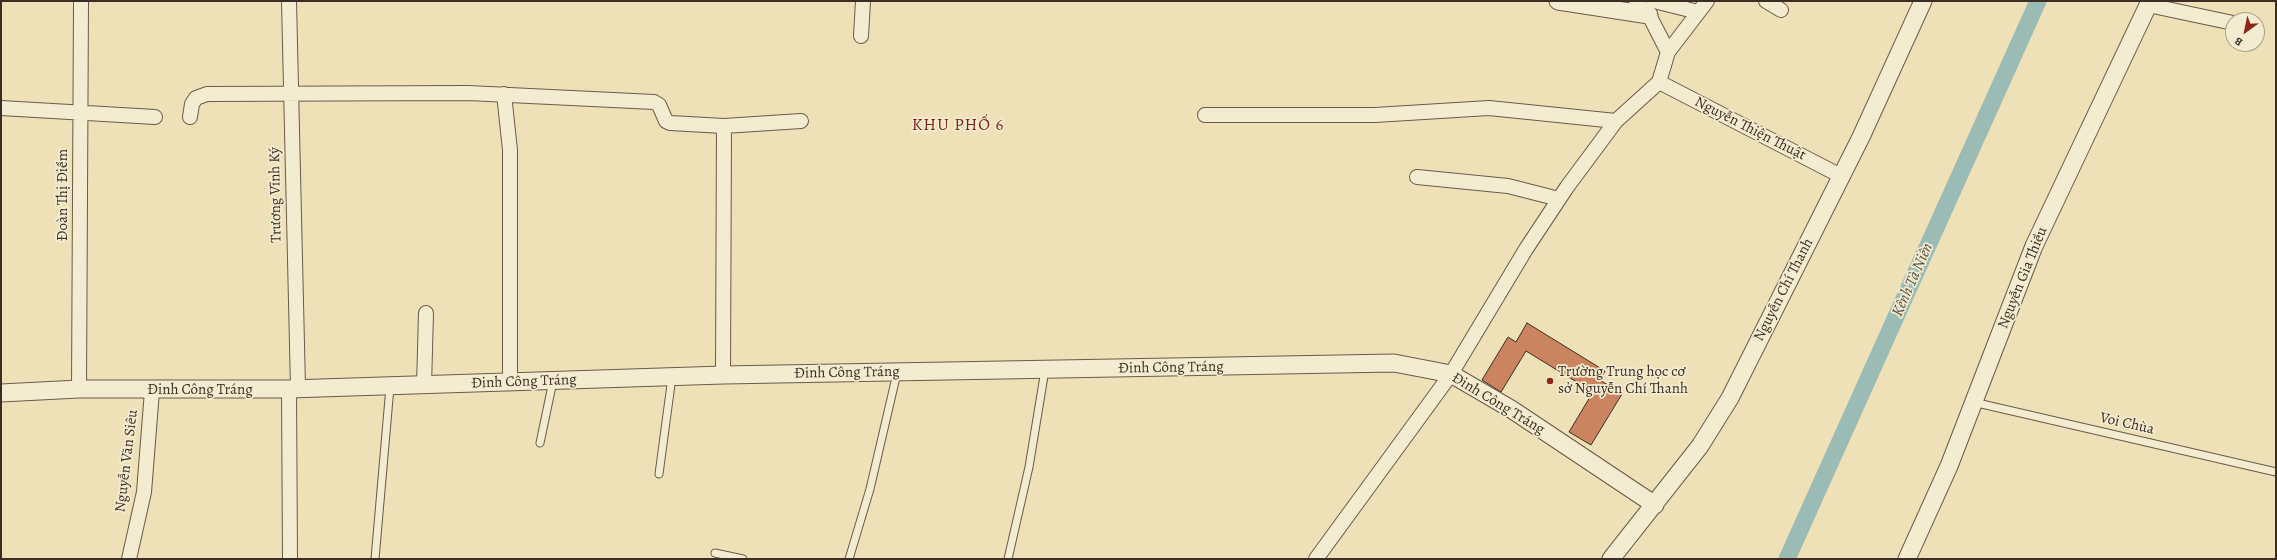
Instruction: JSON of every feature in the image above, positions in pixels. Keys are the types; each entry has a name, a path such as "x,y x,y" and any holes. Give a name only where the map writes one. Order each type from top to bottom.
{"street":[{"name":"Đoàn Thị Điểm","path":"79,389 81,1"},
{"name":"Trương Vĩnh Ký","path":"289,1 293,389 290,559"},
{"path":"861,36 863,1"},
{"path":"1558,1 1652,8 1703,6"},
{"path":"1636,1 1652,8 1668,52"},
{"path":"1766,1 1781,10"},
{"name":"Nguyễn Chí Thanh","path":"1611,559 1700,446 1730,398 1841,176 1923,1"},
{"path":"2149,3 2225,21"},
{"name":"Nguyễn Gia Thiều","path":"1907,559 1949,466 2034,246 2149,3"},
{"path":"1316,559 1450,374 1559,199 1616,121 1659,82 1668,52 1703,6"},
{"name":"Nguyễn Thiện Thuật","path":"1659,82 1841,176"},
{"path":"504,94 510,150 510,383"},
{"path":"190,118 192,104 200,95 504,94 654,102 658,105 666,121 670,123 724,126 801,121"},
{"path":"1,108 155,117"},
{"path":"1205,115 1375,115 1489,108 1616,121"},
{"path":"723,375 724,126"},
{"path":"1417,177 1508,186 1559,199"},
{"path":"424,386 426,313"},
{"name":"Đinh Công Tráng","path":"1,393 79,389 152,391 293,389 360,385 390,387 723,375 1394,363 1450,374 1511,409 1655,505"},
{"name":"Nguyễn Văn Siêu","path":"129,559 144,492 152,391"}],"lane":[{"path":"1008,559 1029,467 1045,370"},
{"path":"849,559 870,489 897,373"},
{"path":"659,474 672,377"},
{"path":"540,443 553,381"},
{"path":"375,559 390,387"},
{"name":"Voi Chùa","path":"1973,402 2276,472"},
{"path":"715,552 743,559"}],"building":[{"path":"1527,323 1605,371 1600,380 1622,394 1591,445 1569,432 1593,392 1526,351 1501,392 1482,380 1508,337 1516,342"}],"waterway":[{"name":"Kênh Tà Niên","path":"1787,559 2038,1"}],"place":[{"name":"Trường Trung học cơ sở Nguyễn Chí Thanh","path":"1550,381"}],"district":[{"name":"KHU PHỐ 6","path":"958,126"}]}
